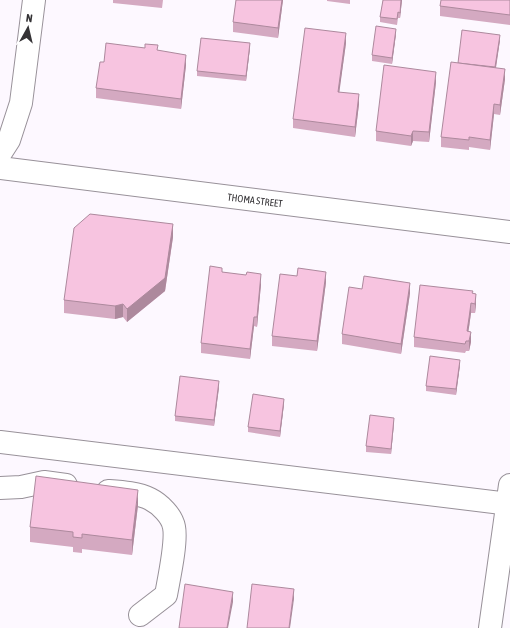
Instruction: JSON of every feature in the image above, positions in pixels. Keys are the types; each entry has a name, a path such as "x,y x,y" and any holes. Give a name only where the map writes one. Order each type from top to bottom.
{"street":[{"path":"0,154 9,140 21,103 34,0"},
{"name":"THOMA STREET","path":"0,168 510,232"},
{"path":"0,442 509,498 490,628"},
{"path":"0,488 21,487 44,482 137,494 151,499 160,506 169,516 174,526 174,539 166,595 140,615"}],"building":[{"path":"236,0 282,0 278,28 233,22"},
{"path":"383,0 401,0 400,13 398,12 397,19 380,17"},
{"path":"441,0 510,0 510,15 440,6"},
{"path":"376,26 396,29 392,58 372,55"},
{"path":"305,28 346,33 338,92 359,94 355,127 293,119"},
{"path":"462,30 500,35 495,67 458,63"},
{"path":"201,38 250,43 246,76 197,71"},
{"path":"106,43 145,48 145,44 158,45 157,50 186,55 181,99 96,88 100,62 104,62"},
{"path":"451,62 505,69 500,105 494,104 490,140 469,137 469,140 441,137"},
{"path":"384,65 436,72 429,132 413,131 411,136 376,131"},
{"path":"90,214 173,224 165,278 127,309 123,304 115,306 64,300 74,228"},
{"path":"210,266 222,268 222,272 246,275 247,272 261,274 257,317 254,317 250,349 201,343"},
{"path":"298,268 326,272 317,341 272,336 280,274 297,276"},
{"path":"364,276 410,283 401,344 342,334 349,287 362,289"},
{"path":"420,285 473,291 472,293 476,294 475,304 471,303 467,331 471,332 469,341 466,341 465,344 414,337"},
{"path":"430,356 460,360 456,389 426,386"},
{"path":"180,376 219,381 214,420 175,416"},
{"path":"253,394 284,399 280,431 248,427"},
{"path":"370,415 394,418 391,449 366,446"},
{"path":"36,476 138,490 132,540 82,534 82,538 73,537 73,532 30,527"},
{"path":"185,584 233,592 227,628 179,628"},
{"path":"252,584 294,589 289,628 247,628"}]}
